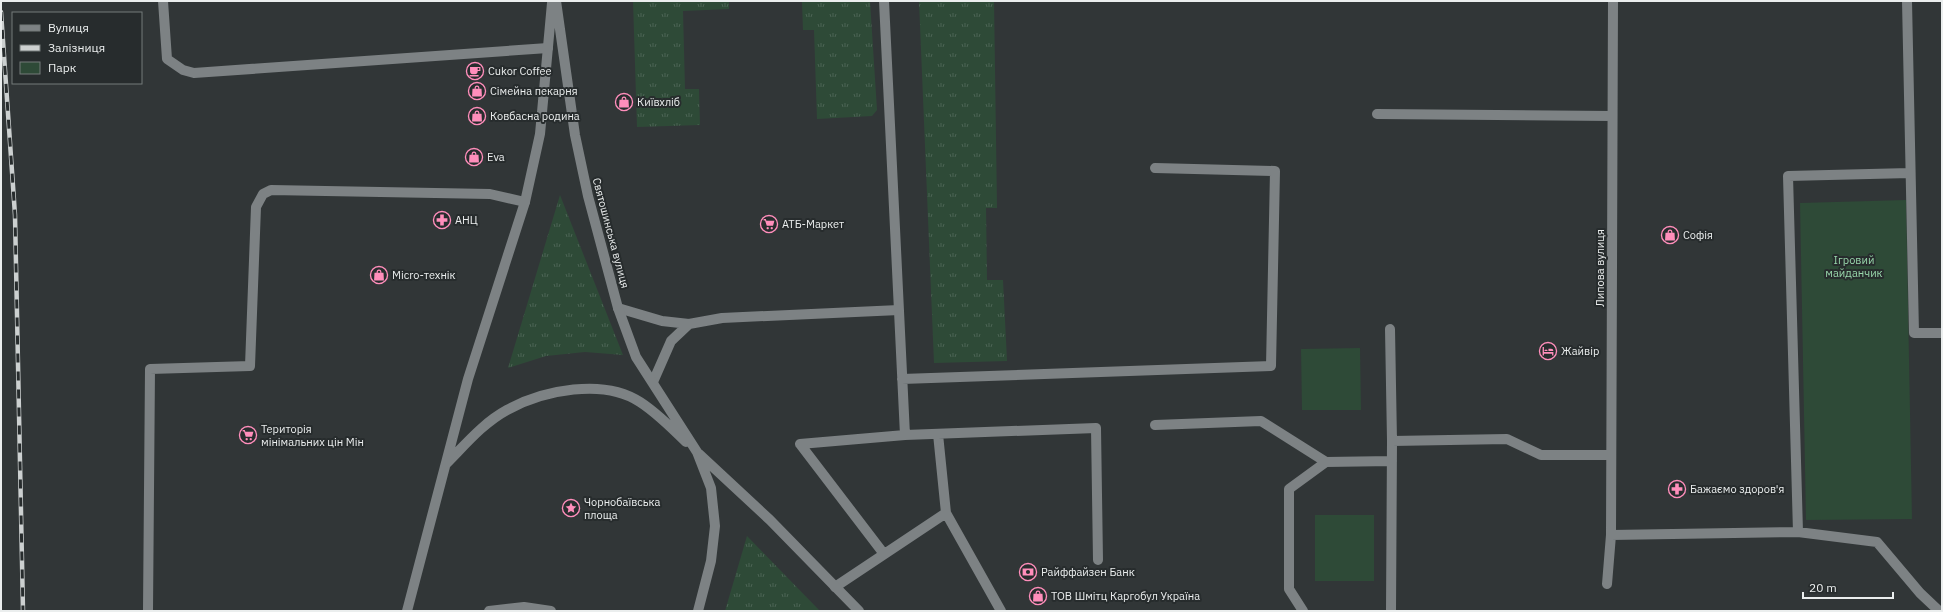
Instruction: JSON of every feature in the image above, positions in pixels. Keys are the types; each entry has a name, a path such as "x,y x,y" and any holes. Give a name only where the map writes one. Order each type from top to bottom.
{"main road":[{"path":"163,1 167,59 182,70 194,73 548,48"},
{"path":"407,611 468,379 525,202 540,134 552,1"},
{"name":"Святошинська вулиця","path":"556,1 575,135 588,196 618,308 636,357 697,452"},
{"path":"884,1 905,434"},
{"name":"Липова вулиця","path":"1607,584 1611,535 1613,1"},
{"path":"1907,1 1914,333 1942,333"},
{"path":"1377,114 1612,116"},
{"path":"902,379 1271,366 1275,171 1155,168"},
{"path":"1798,532 1788,176 1910,173"},
{"path":"148,611 150,369 250,366 256,207 263,194 271,190 490,194 525,202"},
{"path":"618,308 662,321 689,324 722,318 899,310"},
{"path":"653,382 671,341 689,324"},
{"path":"1390,329 1392,441 1391,611"},
{"path":"445,464 482,427 506,410 535,397 563,390 611,390 640,401 666,423 770,520 859,611"},
{"path":"1156,425 1261,421 1326,462 1392,461"},
{"path":"884,554 800,444 905,434 1096,428 1098,560"},
{"path":"938,434 946,513 1001,611"},
{"path":"1392,441 1507,439 1541,455 1611,455"},
{"path":"697,452 711,488 715,526 711,561 698,611"},
{"path":"1303,611 1289,589 1288,489 1326,462"},
{"path":"835,587 946,513"},
{"path":"1611,535 1798,532 1877,542 1920,592 1939,611"},
{"path":"490,611 526,609 551,611"}],"green space":[{"path":"633,1 729,1 729,9 683,11 685,89 699,89 700,125 637,127"},
{"path":"763,1 870,1 877,110 872,116 817,119 814,30 803,30 802,2"},
{"path":"919,1 994,1 997,208 986,208 987,280 1003,280 1007,361 934,363"},
{"path":"560,195 623,355 585,352 546,356 508,368"},
{"name":"Ігровий майданчик","path":"1906,200 1912,519 1806,520 1800,203"},
{"path":"1360,348 1361,410 1302,410 1301,349"},
{"path":"1315,515 1374,515 1374,581 1315,581"},
{"path":"747,536 820,611 725,611"}],"railway":[{"path":"1,12 15,215 23,611"}],"place":[{"name":"Cukor Coffee","path":"475,71"},
{"name":"Сімейна пекарня","path":"477,91"},
{"name":"Київхліб","path":"624,102"},
{"name":"Ковбасна родина","path":"477,116"},
{"name":"Eva","path":"474,157"},
{"name":"АНЦ","path":"442,220"},
{"name":"АТБ-Маркет","path":"769,224"},
{"name":"Софія","path":"1670,235"},
{"name":"Micro-технік","path":"379,275"},
{"name":"Жайвір","path":"1548,351"},
{"name":"Територія мінімальних цін Мін","path":"248,435"},
{"name":"Бажаємо здоров'я","path":"1677,489"},
{"name":"Чорнобаївська площа","path":"571,508"},
{"name":"Райффайзен Банк","path":"1028,572"},
{"name":"ТОВ Шмітц Каргобул Україна","path":"1038,596"}]}
